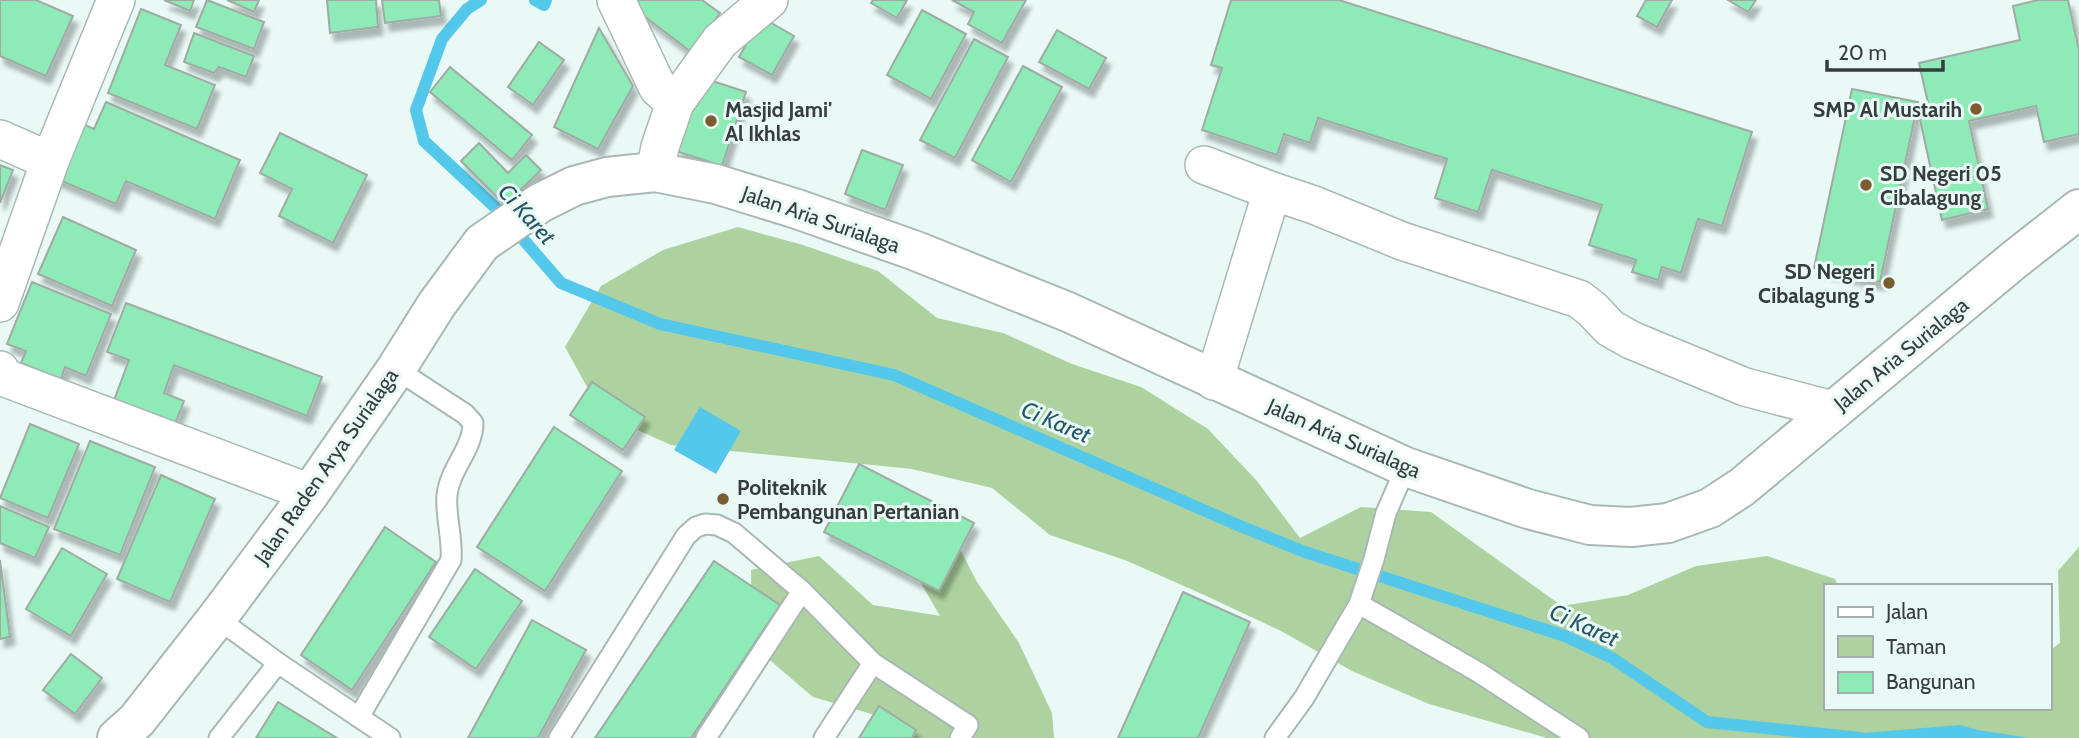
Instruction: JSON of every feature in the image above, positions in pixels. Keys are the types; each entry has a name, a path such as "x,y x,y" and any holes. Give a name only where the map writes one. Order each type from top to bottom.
{"main road":[{"name":"Jalan Aria Surialaga","path":"540,203 574,186 607,177 655,172 751,194 916,251 1068,312 1406,467 1528,509 1590,525 1631,527 1668,523 1710,508 1742,487 1832,410 2079,209"},
{"name":"Jalan Raden Arya Surialaga","path":"117,738 137,720 310,493 396,369 437,304 482,243 540,203"}],"street":[{"path":"0,303 50,161 116,0"},
{"path":"616,0 658,88 675,103"},
{"path":"655,172 675,103 720,41 769,0"},
{"path":"0,139 50,161"},
{"path":"1204,165 1237,175 1402,241 1579,299 1610,328 1631,340 1745,387 1832,410"},
{"path":"1214,381 1272,191"},
{"path":"0,370 3,377 310,493"}],"lane":[{"path":"359,717 451,560 453,544 447,495 453,473 473,435 473,423 465,414 396,369"},
{"path":"1275,738 1304,698 1362,596 1386,513 1406,467"},
{"path":"559,738 686,536 695,527 705,524 718,525 734,533 802,591 873,663 968,725 960,738"},
{"path":"706,738 802,591"},
{"path":"1362,596 1579,738"},
{"path":"217,618 278,663 390,738"},
{"path":"219,738 278,663"},
{"path":"824,738 873,663"}],"green space":[{"path":"738,227 803,245 878,271 937,318 1003,333 1072,364 1141,387 1208,429 1257,481 1300,538 1361,507 1431,512 1562,606 1628,595 1696,566 1767,556 1835,579 1837,584 1824,584 1824,710 2051,710 2051,650 2060,643 2058,571 2079,547 2079,738 1547,738 1429,704 1352,671 1281,631 1202,594 1125,560 1050,535 992,488 912,469 671,445 602,414 565,347 601,286 663,250"},
{"path":"943,516 977,582 1019,643 1052,713 1054,738 910,738 892,720 813,697 752,645 751,570 819,556 873,605 940,616 893,535"}],"water":[{"path":"700,407 741,431 716,474 674,450"},
{"path":"1960,725 2030,738 1826,736"}],"building":[{"path":"0,0 36,0 73,16 46,76 0,56"},
{"path":"164,0 194,0 190,11"},
{"path":"207,0 264,22 254,49 196,27"},
{"path":"227,0 259,0 254,12"},
{"path":"327,0 376,0 378,27 330,33"},
{"path":"382,0 439,0 441,16 385,23"},
{"path":"630,0 702,0 720,13 691,52 627,3"},
{"path":"873,0 907,0 897,18 871,3"},
{"path":"952,0 1026,0 1002,43 968,24 974,12"},
{"path":"1231,0 1339,0 1752,132 1722,226 1698,219 1681,273 1662,267 1658,280 1632,272 1636,260 1589,245 1602,205 1492,170 1478,212 1435,198 1447,159 1318,118 1310,143 1284,134 1277,155 1202,130 1222,68 1211,65"},
{"path":"1646,0 1672,0 1657,27 1637,16"},
{"path":"1728,0 1756,0 1748,12"},
{"name":"SMP Al Mustarih","path":"2038,0 2068,0 2079,50 2079,134 2044,142 2036,106 1969,121 1988,209 1942,220 1919,115 1930,112 1919,63 2020,40 2013,6"},
{"path":"141,9 181,25 165,65 215,85 197,129 108,93"},
{"path":"922,10 966,34 931,99 887,75"},
{"path":"761,17 794,36 772,75 739,57"},
{"path":"599,28 633,86 598,149 554,127"},
{"path":"1057,30 1106,58 1089,89 1039,62"},
{"path":"194,33 254,56 246,77 219,67 214,73 184,62"},
{"path":"974,39 1008,57 955,158 920,140"},
{"path":"539,42 564,60 533,105 508,87"},
{"path":"1023,66 1062,87 1011,182 972,160"},
{"path":"450,67 532,135 512,160 430,92"},
{"name":"Masjid Jami' Al Ikhlas","path":"700,77 746,92 722,166 676,151"},
{"name":"SD Negeri 05 Cibalagung","path":"1852,89 1918,102 1880,282 1814,268"},
{"path":"106,102 240,160 215,219 126,181 116,204 52,177 76,121 94,129"},
{"path":"280,133 367,175 333,243 279,216 292,189 260,173"},
{"path":"479,143 508,173 526,155 541,170 505,205 461,161"},
{"path":"862,150 903,165 885,210 845,194"},
{"path":"0,165 13,170 0,203"},
{"path":"63,217 136,250 112,306 38,274"},
{"path":"32,282 111,314 86,376 65,367 61,379 21,363 26,351 7,344"},
{"path":"126,303 322,377 307,416 174,365 164,393 184,401 171,434 110,411 129,360 107,352"},
{"path":"592,382 645,417 623,450 570,415"},
{"path":"30,424 79,444 48,518 0,498"},
{"path":"554,427 622,471 545,591 477,547"},
{"path":"90,441 155,467 120,555 54,529"},
{"path":"859,464 974,523 939,591 824,532"},
{"path":"161,475 215,499 170,602 117,579"},
{"path":"0,506 49,527 35,558 0,543"},
{"path":"385,527 436,562 352,690 301,655"},
{"path":"62,548 107,574 71,636 26,609"},
{"path":"0,560 10,637 0,639"},
{"path":"714,561 780,605 691,738 595,738"},
{"path":"475,569 522,601 476,669 429,637"},
{"path":"1183,592 1250,622 1198,738 1118,738"},
{"path":"532,620 586,650 538,738 468,738"},
{"path":"71,654 102,678 75,714 43,690"},
{"path":"278,702 337,738 256,738"},
{"path":"879,706 916,730 912,738 859,738"}],"waterway":[{"name":"Ci Karet","path":"481,0 467,9 442,39 416,110 424,141 497,209 561,283 660,324 894,375 1305,552 1565,636 1612,658 1707,722 1861,738"},
{"name":"Ci Karet","path":"535,0 544,5 546,0"}],"place":[{"name":"SMP Al Mustarih","path":"1976,109"},
{"name":"Masjid Jami' Al Ikhlas","path":"711,121"},
{"name":"SD Negeri 05 Cibalagung","path":"1866,185"},
{"name":"SD Negeri Cibalagung 5","path":"1889,283"},
{"name":"Politeknik Pembangunan Pertanian","path":"723,499"}]}
